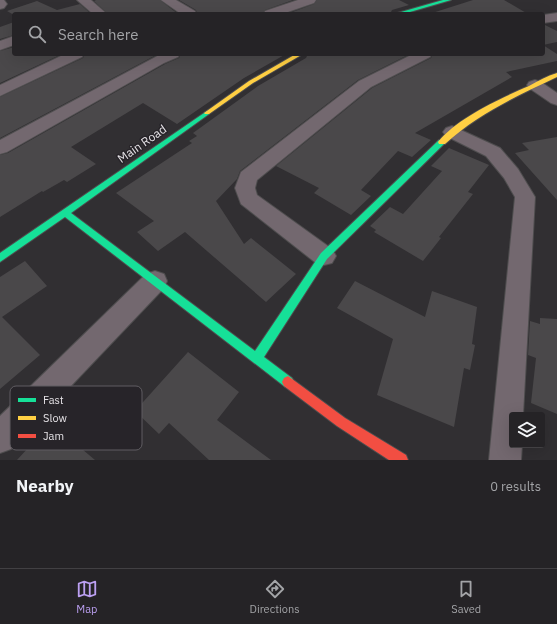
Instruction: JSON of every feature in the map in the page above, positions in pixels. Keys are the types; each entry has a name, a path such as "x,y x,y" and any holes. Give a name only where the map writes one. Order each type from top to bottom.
{"street":[{"path":"167,0 187,12"},
{"path":"276,12 310,0"},
{"path":"404,12 449,0"},
{"path":"545,19 557,17"},
{"path":"0,46 12,41"},
{"path":"0,91 72,56"},
{"path":"0,148 161,56"},
{"name":"Main Road","path":"0,258 251,82 296,56"},
{"path":"324,256 248,199 246,188 248,176 365,84 420,56"},
{"path":"257,358 324,256 452,132 497,103 557,75"},
{"path":"535,85 557,100"},
{"path":"452,132 493,152 511,174 525,197 505,460"},
{"path":"65,213 342,422 401,460"},
{"path":"51,386 155,281"},
{"path":"0,438 10,428"}],"building":[{"path":"160,0 175,12 106,12 94,1"},
{"path":"179,0 293,0 265,10 264,12 196,12 196,10"},
{"path":"317,0 399,0 409,5 392,10 391,12 292,12 314,4"},
{"path":"473,0 504,0 525,12 435,12"},
{"path":"37,1 57,10 80,4 89,12 12,12 12,14 7,11"},
{"path":"12,23 12,36 0,39 0,27"},
{"path":"545,25 557,31 557,42 545,45"},
{"path":"545,46 557,54 557,61 506,72 512,77 415,133 431,140 412,157 398,151 361,190 371,196 351,215 314,193 319,188 276,166 372,88 431,58 432,56 545,56"},
{"path":"12,48 12,56 58,56 0,83 0,51"},
{"path":"84,56 154,56 0,138 0,97 83,58"},
{"path":"180,56 282,56 244,78 177,124 143,103 71,147 96,164 67,182 64,180 43,192 42,191 0,217 0,155 8,153 165,64 179,58"},
{"path":"307,56 406,56 358,80 240,171 237,179 216,201 244,244 251,238 296,274 266,302 185,232 158,251 137,232 154,221 116,193 192,143 189,141 197,136 193,133 258,86"},
{"path":"557,137 557,200 515,153 529,150 522,143"},
{"path":"449,148 489,165 468,192 473,194 439,237 441,238 423,261 374,232 376,230 370,226 390,207 403,214 442,171 431,166"},
{"path":"25,261 47,286 2,317 40,355 0,389 0,277"},
{"path":"355,281 425,317 432,291 477,307 472,344 475,345 470,370 464,368 454,427 377,395 393,339 337,308"},
{"path":"540,318 557,319 557,414 531,403 536,358 528,355 530,321 540,324"},
{"path":"188,352 239,392 217,420 271,460 209,460 169,423 159,434 142,418 142,403"},
{"path":"26,450 83,450 95,460 17,460"}],"traffic: fast":[{"path":"404,12 449,0"},
{"path":"0,258 207,113"},
{"path":"257,358 324,256 442,142"},
{"path":"65,213 288,382"}],"traffic: slow":[{"path":"207,113 251,82 296,56"},
{"path":"442,142 454,131 482,112 511,96 557,75"}],"traffic: jam":[{"path":"288,382 341,422 401,460"}]}
